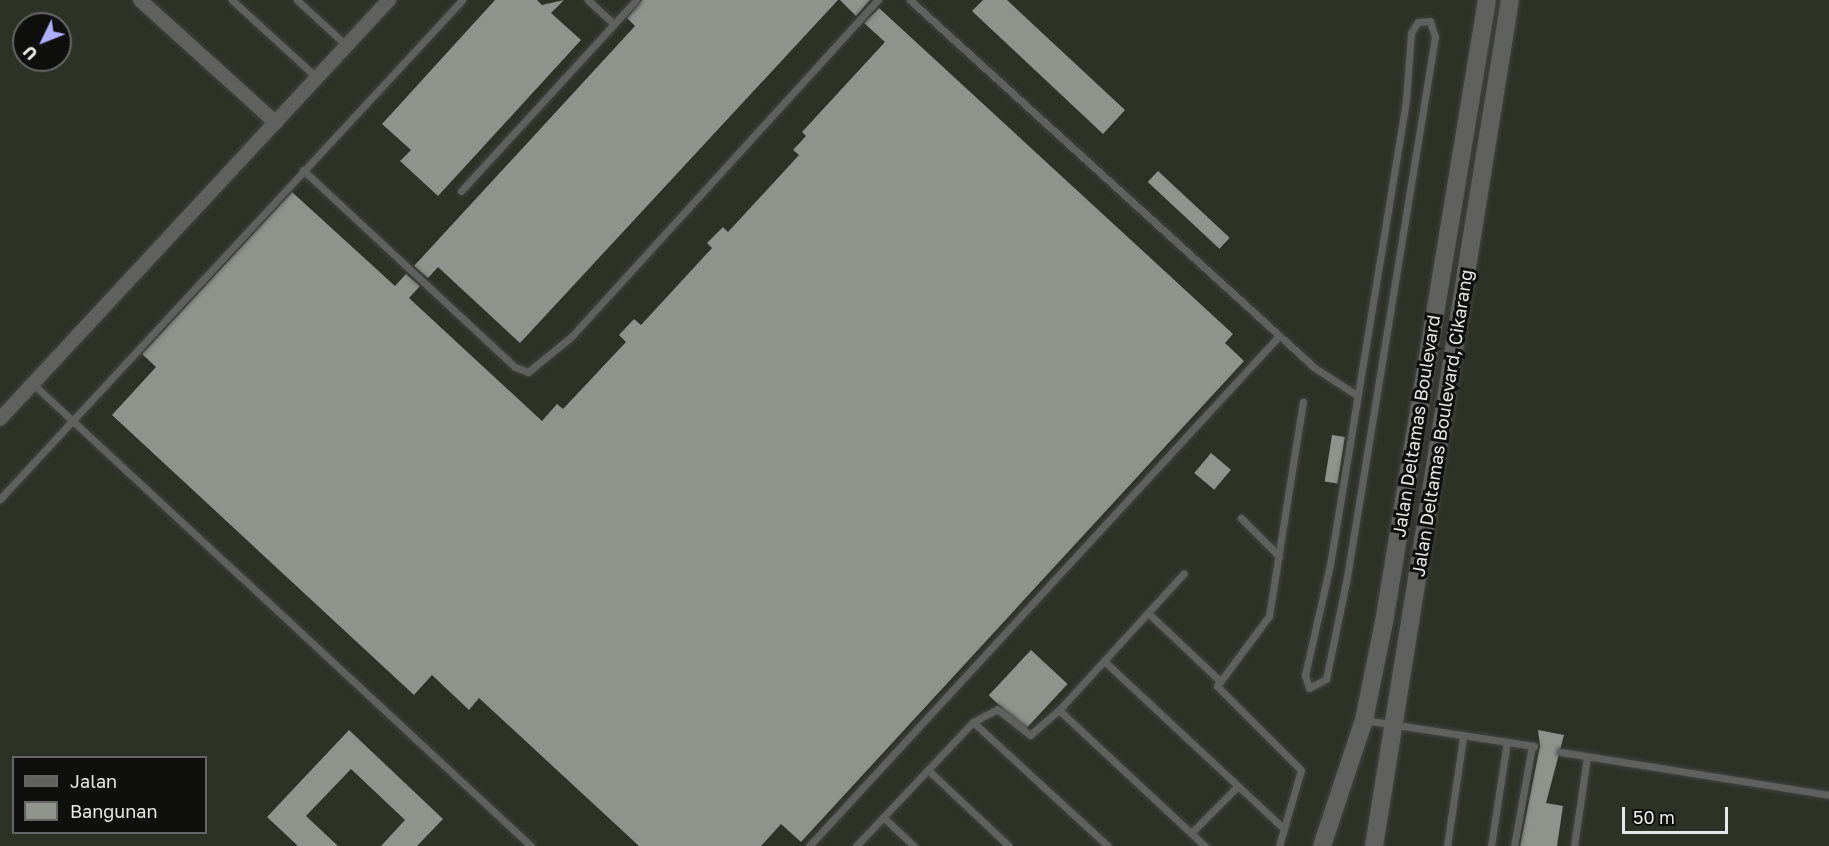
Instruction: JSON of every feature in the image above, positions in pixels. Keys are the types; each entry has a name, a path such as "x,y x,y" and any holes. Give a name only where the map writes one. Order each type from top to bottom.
{"street":[{"path":"140,0 276,123"},
{"path":"0,419 276,123 313,74 342,41 389,0"},
{"name":"Jalan Deltamas Boulevard","path":"1322,846 1364,720 1487,0"},
{"name":"Jalan Deltamas Boulevard, Cikarang","path":"1374,846 1396,728 1510,0"}],"lane":[{"path":"232,0 313,74"},
{"path":"297,0 342,41"},
{"path":"0,499 462,0"},
{"path":"588,0 614,24"},
{"path":"461,191 636,0"},
{"path":"303,170 515,367 528,372 571,337 878,0"},
{"path":"909,0 1279,336 1355,394"},
{"path":"1430,21 1435,36 1347,577 1326,679 1314,689 1305,675 1330,565 1355,394 1406,100 1411,33 1418,22 1430,21"},
{"path":"809,846 1279,336"},
{"path":"34,385 531,846"},
{"path":"1218,679 1267,620 1303,402"},
{"path":"1241,518 1279,556"},
{"path":"856,846 973,722 997,709 1033,735 1059,710 1185,573"},
{"path":"1148,613 1218,679 1221,693 1301,770 1279,846"},
{"path":"1104,661 1284,829"},
{"path":"1059,710 1205,846"},
{"path":"1364,720 1396,728 1533,746 1514,846"},
{"path":"973,722 1108,846"},
{"path":"1447,846 1462,737"},
{"path":"1491,846 1507,742"},
{"path":"1561,752 1587,758 1829,795"},
{"path":"1574,846 1587,758"},
{"path":"928,770 1009,846"},
{"path":"1191,833 1238,786"},
{"path":"883,817 914,846"}],"shaded area":[{"path":"0,0 1829,0 1829,846 0,846"}],"building":[{"path":"495,0 537,0 542,5 564,0 551,13 581,40 438,196 400,161 411,150 382,124"},
{"path":"642,0 838,0 520,343 438,267 428,278 414,266 635,26 627,18"},
{"path":"840,0 870,0 856,16"},
{"path":"983,0 1007,0 1125,110 1103,134 972,11"},
{"path":"879,8 1233,334 1225,343 1244,361 801,842 781,824 761,846 639,846 479,698 469,710 432,675 414,695 112,415 156,367 142,354 292,192 395,286 406,274 420,286 409,298 542,421 557,404 563,409 626,342 619,335 634,319 641,325 712,248 707,243 723,227 728,232 799,155 793,150 806,136 802,132 885,42 864,23"},
{"path":"1158,171 1230,238 1219,249 1148,182"},
{"path":"1332,435 1345,437 1337,483 1325,481"},
{"path":"1211,453 1231,470 1214,490 1194,473"},
{"path":"1031,650 1068,684 1025,729 989,695"},
{"path":"349,730 443,819 417,846 381,846 405,820 351,769 306,816 338,846 298,846 267,817"},
{"path":"1538,730 1564,735 1546,803 1563,806 1557,846 1520,846 1540,746"}]}
